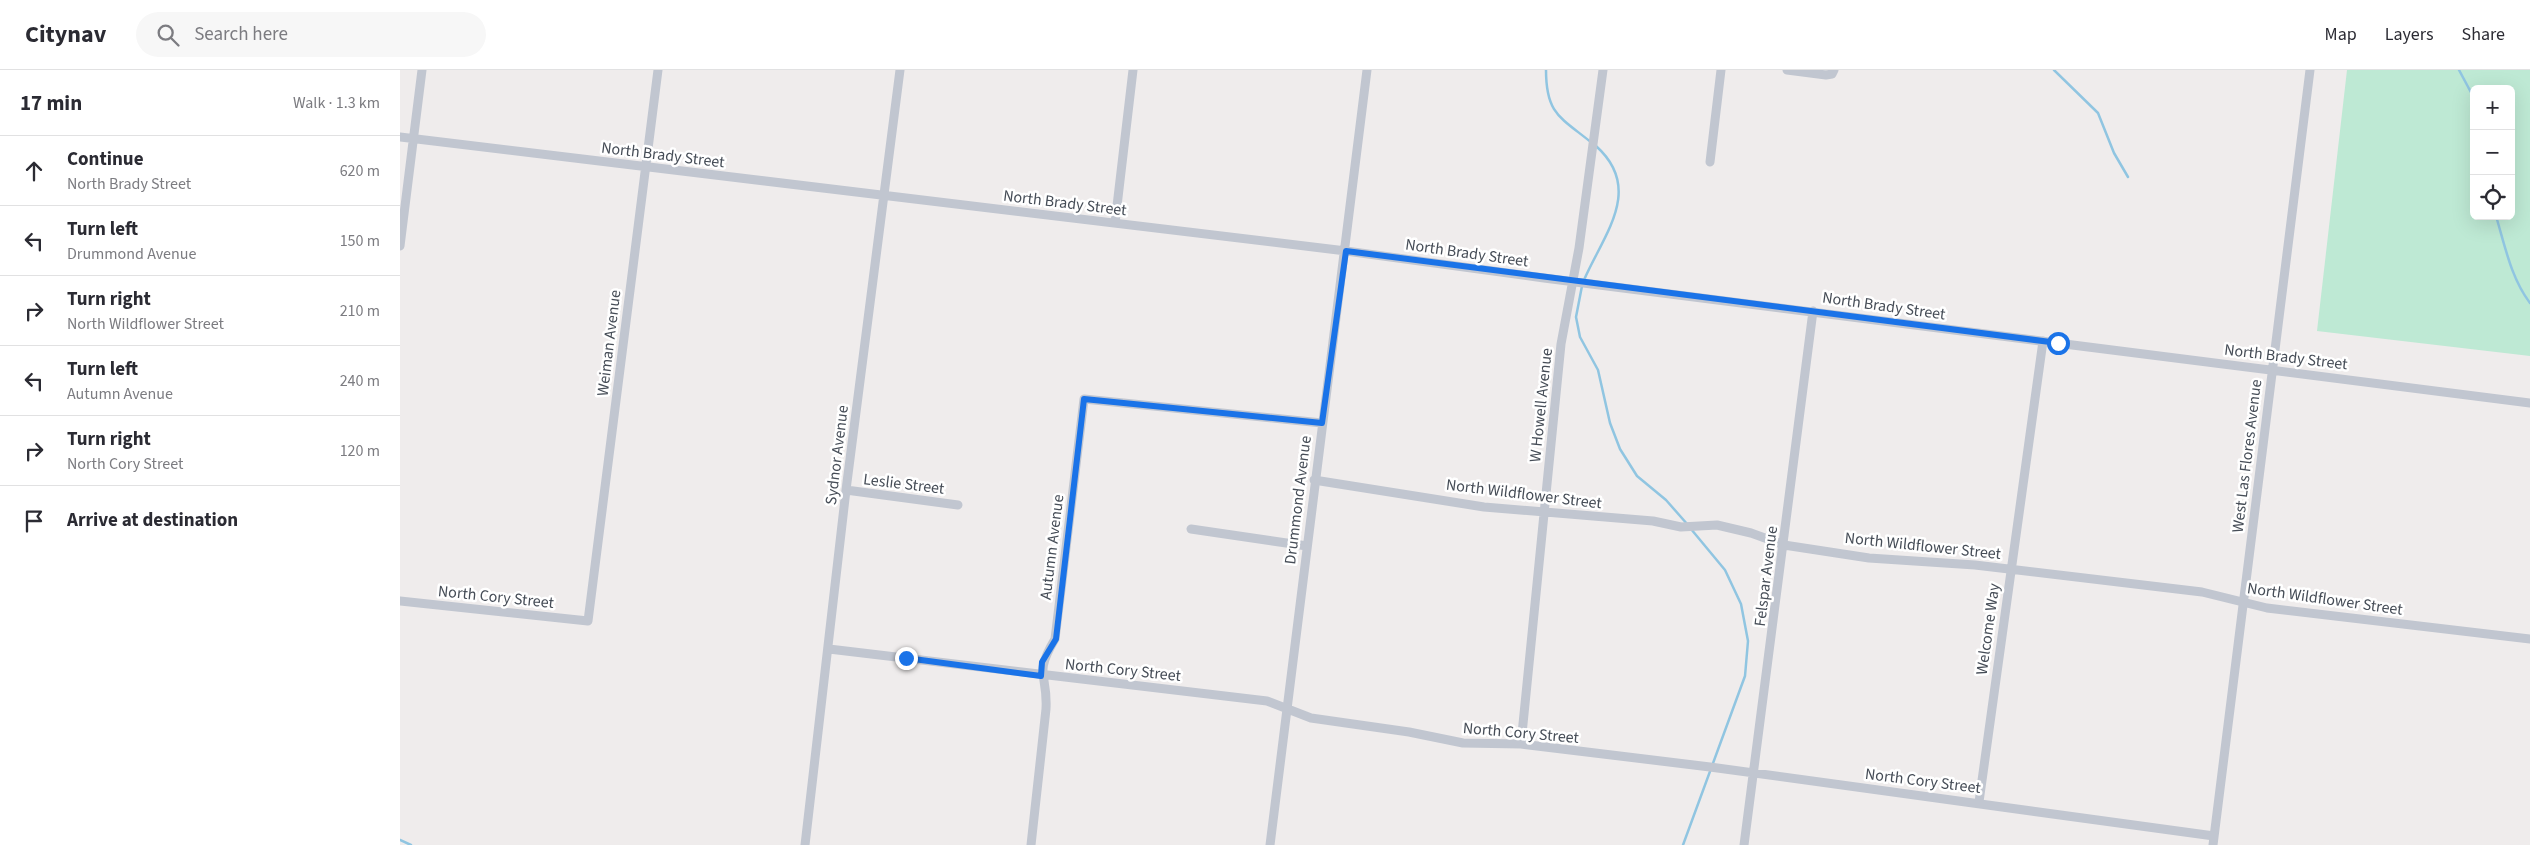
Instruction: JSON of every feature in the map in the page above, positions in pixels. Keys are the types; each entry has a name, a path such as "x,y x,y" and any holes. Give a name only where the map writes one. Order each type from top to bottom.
{"street":[{"path":"400,246 422,70"},
{"name":"Weiman Avenue","path":"588,621 658,70"},
{"name":"Sydnor Avenue","path":"805,845 846,490 900,70"},
{"path":"1115,222 1133,70"},
{"name":"Drummond Avenue","path":"1270,845 1314,480 1346,251 1367,70"},
{"name":"W Howell Avenue","path":"1521,744 1562,344 1579,248 1603,70"},
{"path":"1710,162 1721,70"},
{"path":"1787,70 1826,75 1832,74 1834,70"},
{"name":"West Las Flores Avenue","path":"2213,840 2310,70"},
{"name":"North Brady Street","path":"400,137 883,196 1115,222 2043,341 2272,368 2530,403"},
{"name":"Felspar Avenue","path":"1744,845 1813,311"},
{"name":"Welcome Way","path":"1979,802 2043,341"},
{"name":"Autumn Avenue","path":"1032,845 1046,704 1041,676 1042,662 1056,639 1084,399 1322,423"},
{"name":"North Wildflower Street","path":"1314,480 1484,507 1653,521 1681,527 1717,526 1751,533 1784,545 1869,558 2010,570 2202,592 2267,608 2530,640"},
{"name":"Leslie Street","path":"846,490 958,505"},
{"path":"1192,529 1307,546"},
{"name":"North Cory Street","path":"400,602 588,621"},
{"name":"North Cory Street","path":"829,649 1041,676 1267,701 1311,718 1409,732 1463,743 1521,744 1979,802 2213,840"}],"green space":[{"path":"2347,70 2530,70 2530,356 2317,331"}],"waterway":[{"path":"1546,70 1552,106 1563,120 1592,143"},
{"path":"2054,70 2098,113 2114,153 2128,177"},
{"path":"2459,70 2470,91"},
{"path":"1584,280 1609,229 1616,212 1619,195 1617,179 1610,162 1596,146"},
{"path":"2497,220 2513,272 2530,303"},
{"path":"1582,286 1576,317 1580,337 1598,370 1610,423 1620,449 1637,476 1666,500 1688,525"},
{"path":"1683,845 1745,676 1748,641 1741,604 1725,570 1691,529"},
{"path":"400,840 411,845"}],"route":[{"path":"906,658 1041,676 1042,662 1056,639 1084,399 1322,423 1346,251 2058,343"}]}
